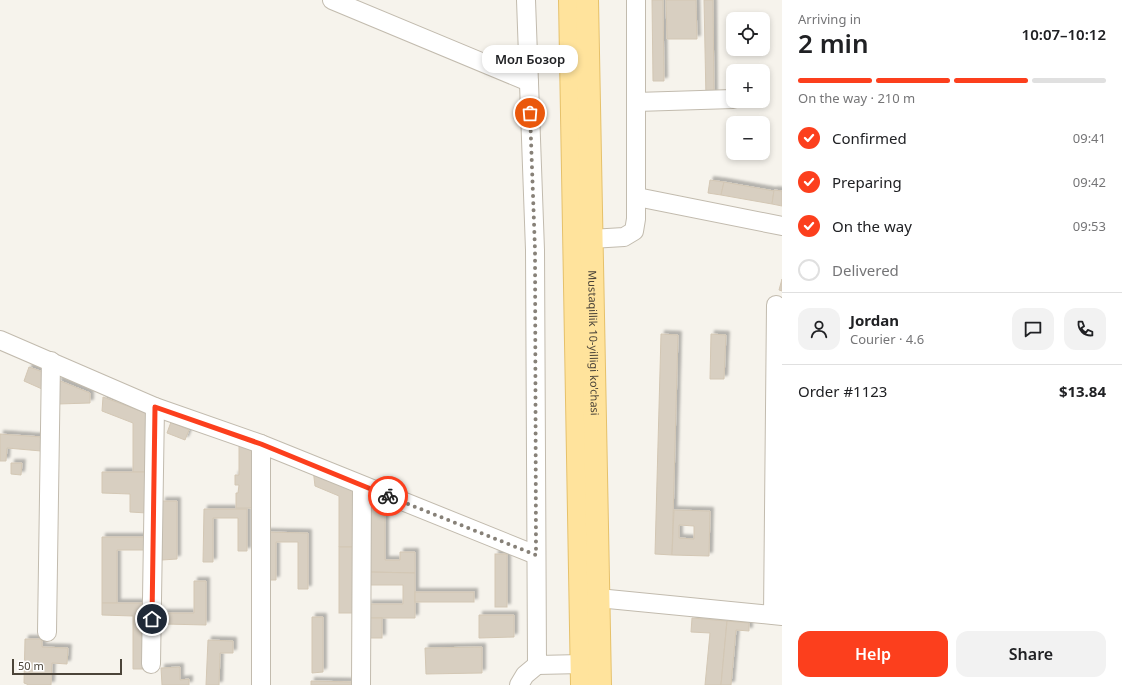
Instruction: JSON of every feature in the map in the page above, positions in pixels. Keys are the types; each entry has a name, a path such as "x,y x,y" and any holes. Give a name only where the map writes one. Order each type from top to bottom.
{"main road":[{"name":"Mustaqillik 10-yilligi ko'chasi","path":"570,0 582,675"},
{"name":"Mustaqillik 10-yilligi ko'chasi","path":"587,0 600,685"}],"street":[{"path":"332,0 529,82"},
{"path":"526,0 535,250 537,665"},
{"path":"591,239 624,238 634,231 637,197 636,0"},
{"path":"636,102 726,99"},
{"path":"637,197 782,226"},
{"path":"598,598 778,616 776,305"},
{"path":"0,340 155,407 261,444 536,555"},
{"path":"47,632 51,361"},
{"path":"151,664 155,407"},
{"path":"261,444 261,685"},
{"path":"361,685 362,486"},
{"path":"537,665 582,675"},
{"path":"519,685 525,675 537,665"}],"building":[{"path":"652,0 663,0 664,81 653,81"},
{"path":"666,0 696,0 697,39 667,39"},
{"path":"704,0 713,0 714,99 706,99"},
{"path":"710,180 724,182 721,195 708,193"},
{"path":"724,182 774,191 772,204 721,195"},
{"path":"774,190 782,191 782,206 772,204"},
{"path":"782,279 782,291 779,290"},
{"path":"661,334 678,335 672,555 655,554"},
{"path":"711,334 726,335 724,379 710,379"},
{"path":"29,367 43,372 42,389 24,381"},
{"path":"58,380 90,393 90,403 58,404"},
{"path":"103,397 149,414 147,472 133,472 133,423 102,411"},
{"path":"171,422 189,430 185,440 167,433"},
{"path":"0,434 42,437 41,451 7,448 6,461 0,461"},
{"path":"239,444 254,449 253,508 236,508 236,493 238,493 239,485 235,485 235,475 239,475"},
{"path":"11,463 22,463 21,475 11,474"},
{"path":"313,469 354,486 354,547 339,547 339,496 315,486"},
{"path":"102,472 147,472 147,513 130,512 130,494 102,493"},
{"path":"369,495 385,501 385,560 400,560 400,552 415,552 415,573 369,572"},
{"path":"162,501 177,501 177,559 162,560"},
{"path":"204,509 247,509 247,551 238,551 238,518 213,518 213,562 203,562"},
{"path":"674,510 710,511 709,556 672,555","holes":["679,525 694,526 694,539 679,538"]},
{"path":"266,532 308,533 308,589 298,589 298,542 276,542 276,580 266,580"},
{"path":"102,537 150,537 150,550 117,550 117,603 102,603"},
{"path":"339,547 354,547 354,613 339,613"},
{"path":"495,554 507,554 507,607 495,607"},
{"path":"369,572 415,573 415,618 368,618 368,604 403,604 403,585 369,585"},
{"path":"194,581 206,581 206,625 164,624 164,613 194,613"},
{"path":"415,592 474,592 474,602 415,602"},
{"path":"102,603 147,603 147,669 133,669 133,616 102,615"},
{"path":"479,615 514,615 514,637 479,638"},
{"path":"312,617 323,617 323,672 312,673"},
{"path":"368,618 382,618 382,638 368,638"},
{"path":"692,618 727,621 721,685 705,685 710,633 691,632"},
{"path":"727,621 749,623 749,631 736,630 731,685 721,685"},
{"path":"25,639 42,639 42,647 68,648 67,664 52,663 51,685 29,685 24,683"},
{"path":"208,640 233,641 233,653 220,653 219,685 206,685"},
{"path":"482,647 482,673 426,674 425,648"},
{"path":"180,667 180,680 189,679 189,685 162,685 161,668"},
{"path":"311,681 355,682 355,685 311,685"}],"way so far":[{"path":"388,496 536,555 535,250 530,113"}],"place":[{"name":"Мол Бозор","path":"530,113"}],"route":[{"path":"152,619 155,407 261,444 388,496"}]}
